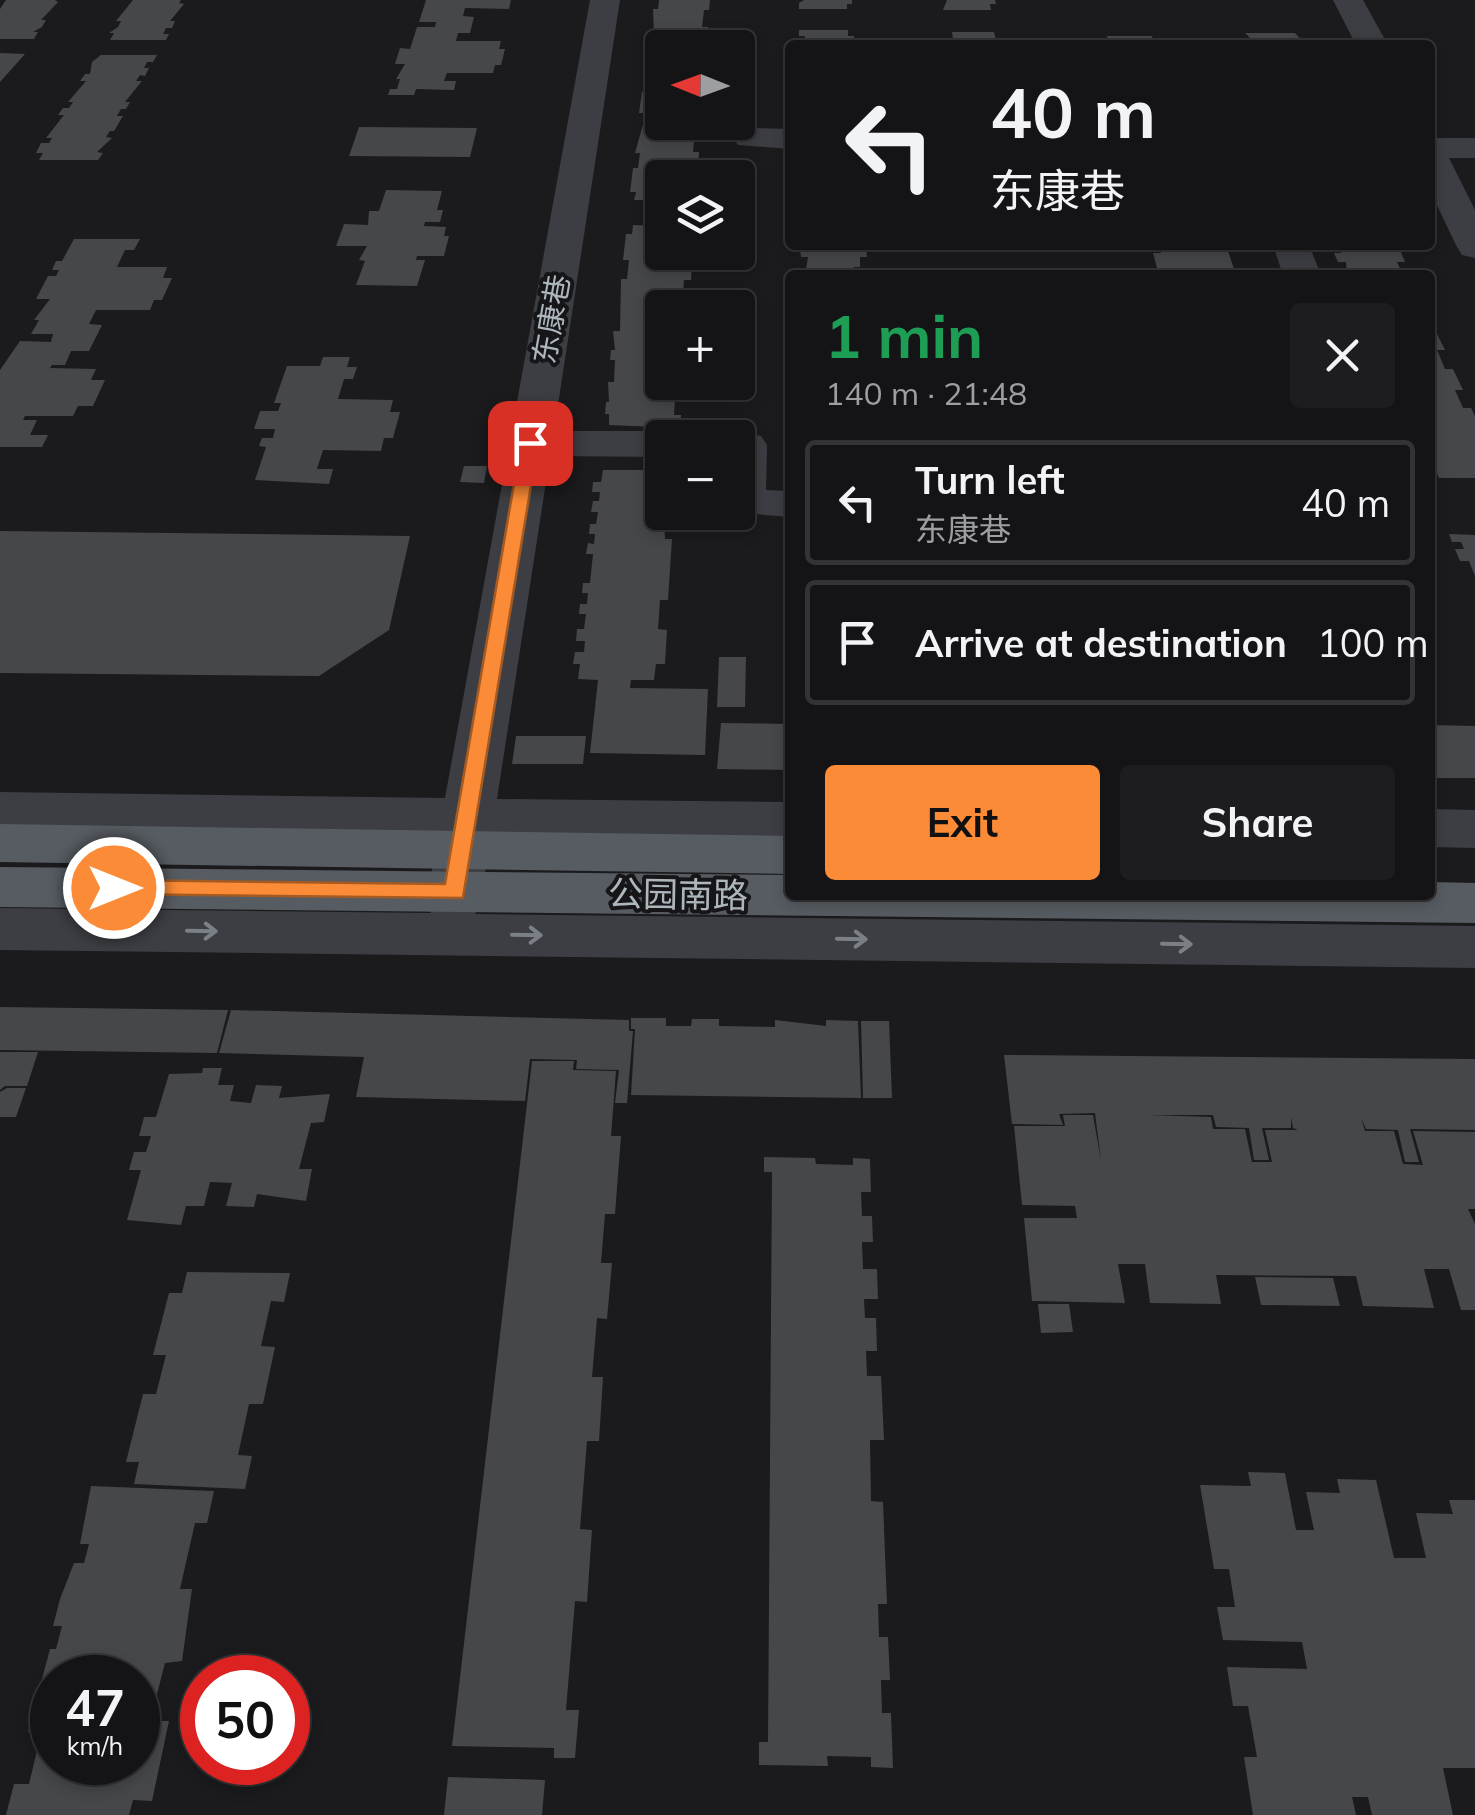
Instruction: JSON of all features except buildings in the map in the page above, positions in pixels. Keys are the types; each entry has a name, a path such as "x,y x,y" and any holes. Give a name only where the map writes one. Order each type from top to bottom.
{"main road":[{"name":"公园南路","path":"0,843 458,874 785,883"},
{"name":"公园南路","path":"0,887 458,874 785,855"},
{"path":"1435,864 1475,865"},
{"name":"公园南路","path":"1370,900 1475,903"}],"street":[{"name":"东康巷","path":"458,874 606,0"},
{"path":"1348,0 1369,40"},
{"path":"755,138 785,138"},
{"path":"1435,152 1475,148"},
{"path":"1435,163 1475,247"},
{"path":"530,443 645,444"},
{"path":"755,503 785,504"},
{"path":"0,811 458,874 785,898"},
{"path":"0,928 458,874 785,823"},
{"path":"1435,828 1475,829"},
{"path":"815,900 1475,948"}],"route":[{"path":"114,888 455,892 530,443"}]}
